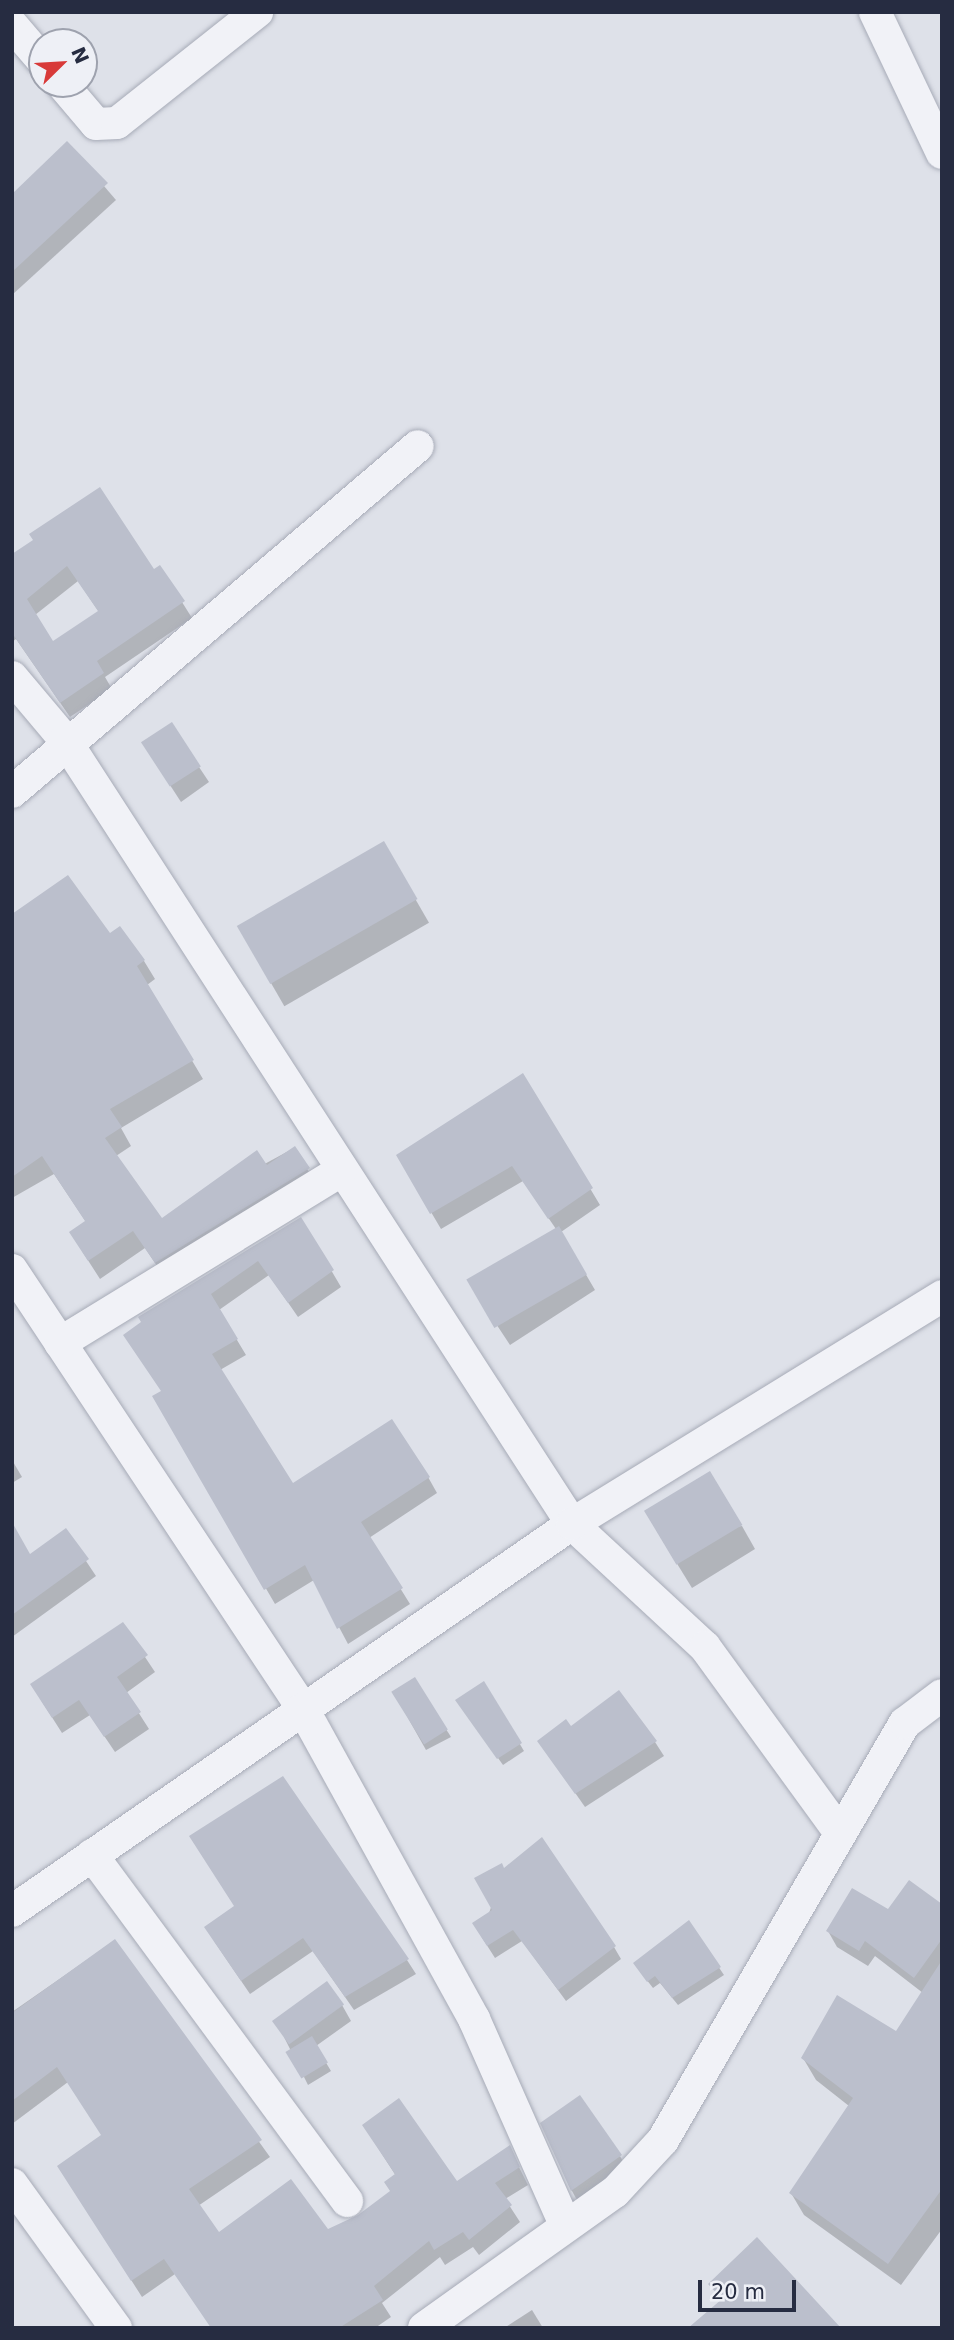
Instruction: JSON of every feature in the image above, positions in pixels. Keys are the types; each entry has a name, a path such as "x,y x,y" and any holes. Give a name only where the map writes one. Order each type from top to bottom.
{"street":[{"path":"74,98 96,124 117,123 257,12"},
{"path":"876,12 942,153"},
{"path":"12,25 28,44"},
{"path":"12,792 65,740 418,446"},
{"path":"12,677 65,740 341,1171 572,1524 705,1647 838,1830"},
{"path":"61,1343 341,1171"},
{"path":"12,1270 303,1709 474,2019 565,2224"},
{"path":"12,1911 572,1524 942,1296"},
{"path":"424,2328 565,2224 615,2192 663,2140 757,1984 838,1830 905,1723 942,1695"},
{"path":"92,1855 347,2201"},
{"path":"12,2184 116,2328"}],"building":[{"path":"67,141 108,183 12,272 12,194"},
{"path":"100,487 154,569 160,565 185,601 97,661 104,673 60,703 12,633 12,554 33,540 29,534","holes":["67,566 98,611 53,641 27,599"]},
{"path":"172,722 201,766 170,787 141,742"},
{"path":"384,841 417,899 270,984 237,926"},
{"path":"68,875 110,933 120,926 145,960 137,966 194,1060 110,1109 122,1127 105,1138 162,1218 257,1150 267,1165 295,1146 310,1168 155,1263 133,1231 88,1261 69,1232 85,1221 42,1156 12,1177 12,914"},
{"path":"523,1073 593,1188 548,1219 512,1166 430,1214 396,1155"},
{"path":"301,1217 334,1270 288,1303 258,1261 211,1294 238,1339 212,1354 293,1483 392,1419 430,1477 361,1522 403,1588 337,1629 305,1565 264,1590 152,1396 161,1391 123,1335 141,1322 138,1317"},
{"path":"559,1226 587,1274 494,1328 466,1280"},
{"path":"710,1471 742,1525 676,1565 644,1511"},
{"path":"12,1522 30,1554 66,1528 89,1559 12,1615"},
{"path":"123,1622 148,1655 117,1677 141,1712 104,1737 79,1700 52,1718 30,1684"},
{"path":"415,1677 448,1730 424,1744 391,1692"},
{"path":"484,1681 522,1743 497,1759 455,1700"},
{"path":"619,1690 657,1741 575,1794 537,1741 566,1719 571,1726"},
{"path":"283,1776 409,1959 345,1997 303,1938 241,1981 204,1927 234,1906 189,1836"},
{"path":"542,1837 616,1946 558,1990 513,1930 487,1946 472,1923 492,1910 474,1878 502,1863 504,1868"},
{"path":"909,1880 942,1904 942,1939 914,1978 865,1941 859,1951 826,1931 852,1888 888,1909"},
{"path":"689,1920 721,1967 672,1998 655,1976 647,1982 633,1963"},
{"path":"115,1939 262,2140 189,2189 219,2232 291,2179 328,2229 358,2215 390,2191 384,2182 395,2174 362,2125 399,2098 457,2181 510,2145 520,2167 495,2183 512,2205 469,2240 463,2232 434,2250 429,2241 374,2286 383,2300 339,2328 211,2328 164,2259 131,2281 57,2166 101,2135 57,2067 12,2101 12,2013"},
{"path":"942,1960 942,2189 888,2264 789,2193 853,2098 801,2058 837,1995 896,2031"},
{"path":"327,1981 344,2004 289,2044 272,2021"},
{"path":"312,2036 328,2063 301,2079 285,2052"},
{"path":"580,2095 622,2155 571,2191 540,2123"},
{"path":"757,2237 841,2328 688,2328 722,2299 708,2284"}]}
